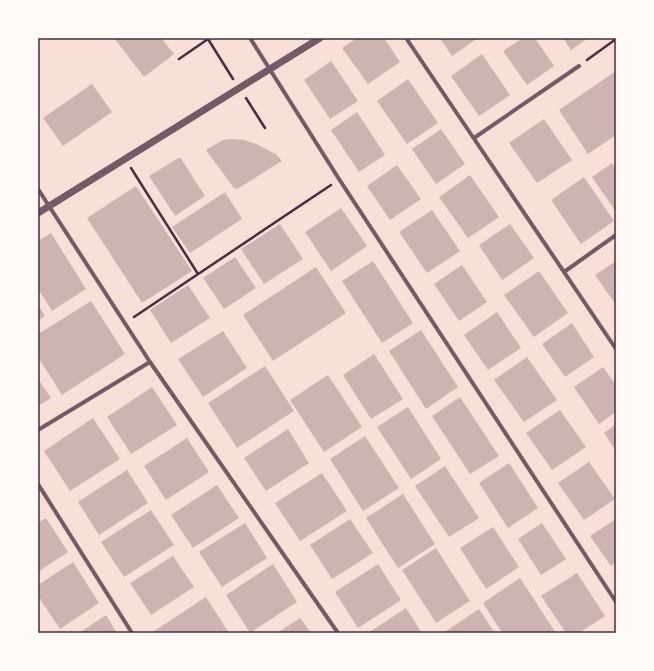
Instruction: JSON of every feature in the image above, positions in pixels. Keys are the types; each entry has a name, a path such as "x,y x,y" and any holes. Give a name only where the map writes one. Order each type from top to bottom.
{"street":[{"path":"250,38 340,179 616,602"},
{"path":"38,213 320,38"},
{"path":"406,38 616,349"},
{"path":"474,138 579,66"},
{"path":"38,189 150,362 338,633"},
{"path":"564,272 616,235"},
{"path":"38,430 150,362"},
{"path":"38,484 132,633"}],"path":[{"path":"579,66 616,39"},
{"path":"180,59 208,40"},
{"path":"256,113 265,128"},
{"path":"125,160 198,274"},
{"path":"125,323 340,179"}],"building":[{"path":"114,38 161,38 174,54 144,77"},
{"path":"357,38 384,38 400,62 368,84 342,48"},
{"path":"440,38 478,38 452,56"},
{"path":"523,38 535,38 554,66 527,85 503,51"},
{"path":"563,38 588,38 571,50"},
{"path":"482,54 510,95 479,116 451,76"},
{"path":"331,61 358,101 330,119 304,80"},
{"path":"616,71 616,135 588,154 559,110"},
{"path":"408,79 438,123 407,144 377,101"},
{"path":"92,84 112,112 63,146 43,118"},
{"path":"357,112 385,155 359,172 331,130"},
{"path":"544,119 572,160 537,183 509,143"},
{"path":"441,129 465,164 436,184 412,149"},
{"path":"223,140 244,140 256,144 276,154 282,161 237,189 233,187 206,150"},
{"path":"180,157 205,196 175,216 149,176"},
{"path":"612,163 616,169 616,212 592,177"},
{"path":"397,165 421,199 390,220 367,186"},
{"path":"470,175 499,217 468,238 439,197"},
{"path":"584,177 614,221 581,244 551,200"},
{"path":"136,186 192,271 142,303 87,218"},
{"path":"225,192 242,219 190,253 172,227"},
{"path":"341,208 367,246 331,271 305,232"},
{"path":"432,210 460,251 427,273 399,232"},
{"path":"280,224 303,259 264,284 241,249"},
{"path":"510,224 534,258 502,280 479,245"},
{"path":"51,233 86,289 52,311 38,289 38,241"},
{"path":"235,257 256,288 224,309 203,278"},
{"path":"373,261 413,323 382,343 342,281"},
{"path":"616,261 616,305 595,275"},
{"path":"462,265 487,302 459,321 434,284"},
{"path":"316,267 346,313 273,361 243,315"},
{"path":"539,271 568,313 534,337 504,295"},
{"path":"188,285 210,318 171,343 150,310"},
{"path":"91,301 125,354 62,395 38,357 38,334"},
{"path":"38,305 45,316 38,321"},
{"path":"497,312 521,348 488,370 464,335"},
{"path":"572,323 594,357 565,377 542,344"},
{"path":"421,330 458,387 426,409 389,351"},
{"path":"223,331 247,368 203,397 178,359"},
{"path":"374,354 403,399 371,419 343,375"},
{"path":"527,357 557,400 524,422 494,380"},
{"path":"265,366 294,411 237,448 208,403"},
{"path":"603,367 616,385 616,412 599,424 574,387"},
{"path":"328,375 362,427 324,452 290,400"},
{"path":"38,379 51,398 38,406"},
{"path":"152,387 177,425 131,454 107,417"},
{"path":"460,397 499,456 470,474 432,416"},
{"path":"408,407 441,459 411,479 377,427"},
{"path":"560,410 586,447 552,470 526,433"},
{"path":"93,418 120,459 70,491 44,451"},
{"path":"616,424 616,451 604,433"},
{"path":"288,429 309,463 266,491 244,458"},
{"path":"365,436 399,488 363,511 330,459"},
{"path":"187,438 209,472 166,500 144,466"},
{"path":"589,462 615,499 584,520 558,483"},
{"path":"509,463 538,508 508,528 479,483"},
{"path":"445,466 479,518 449,537 415,486"},
{"path":"127,470 148,503 99,535 78,502"},
{"path":"322,473 347,511 300,541 275,503"},
{"path":"217,485 239,518 193,548 171,515"},
{"path":"403,494 435,544 398,568 366,518"},
{"path":"151,510 174,545 124,577 101,542"},
{"path":"46,518 68,552 38,572 38,523"},
{"path":"350,519 373,553 332,579 310,545"},
{"path":"616,519 616,562 611,566 590,536"},
{"path":"245,523 267,558 222,587 199,552"},
{"path":"542,523 566,559 541,575 518,539"},
{"path":"493,527 519,567 486,589 460,548"},
{"path":"436,548 470,601 436,623 402,570"},
{"path":"173,556 194,587 151,615 130,583"},
{"path":"73,562 99,603 60,629 38,596 38,585"},
{"path":"273,564 297,602 250,633 226,595"},
{"path":"378,564 401,600 358,628 335,592"},
{"path":"577,573 605,616 579,633 566,633 541,596"},
{"path":"520,578 556,633 502,633 483,603"},
{"path":"206,597 229,633 155,633 154,631"},
{"path":"406,608 422,633 368,633"},
{"path":"479,609 495,633 443,633"},
{"path":"106,615 117,633 79,633"},
{"path":"300,618 311,633 277,633"}]}
